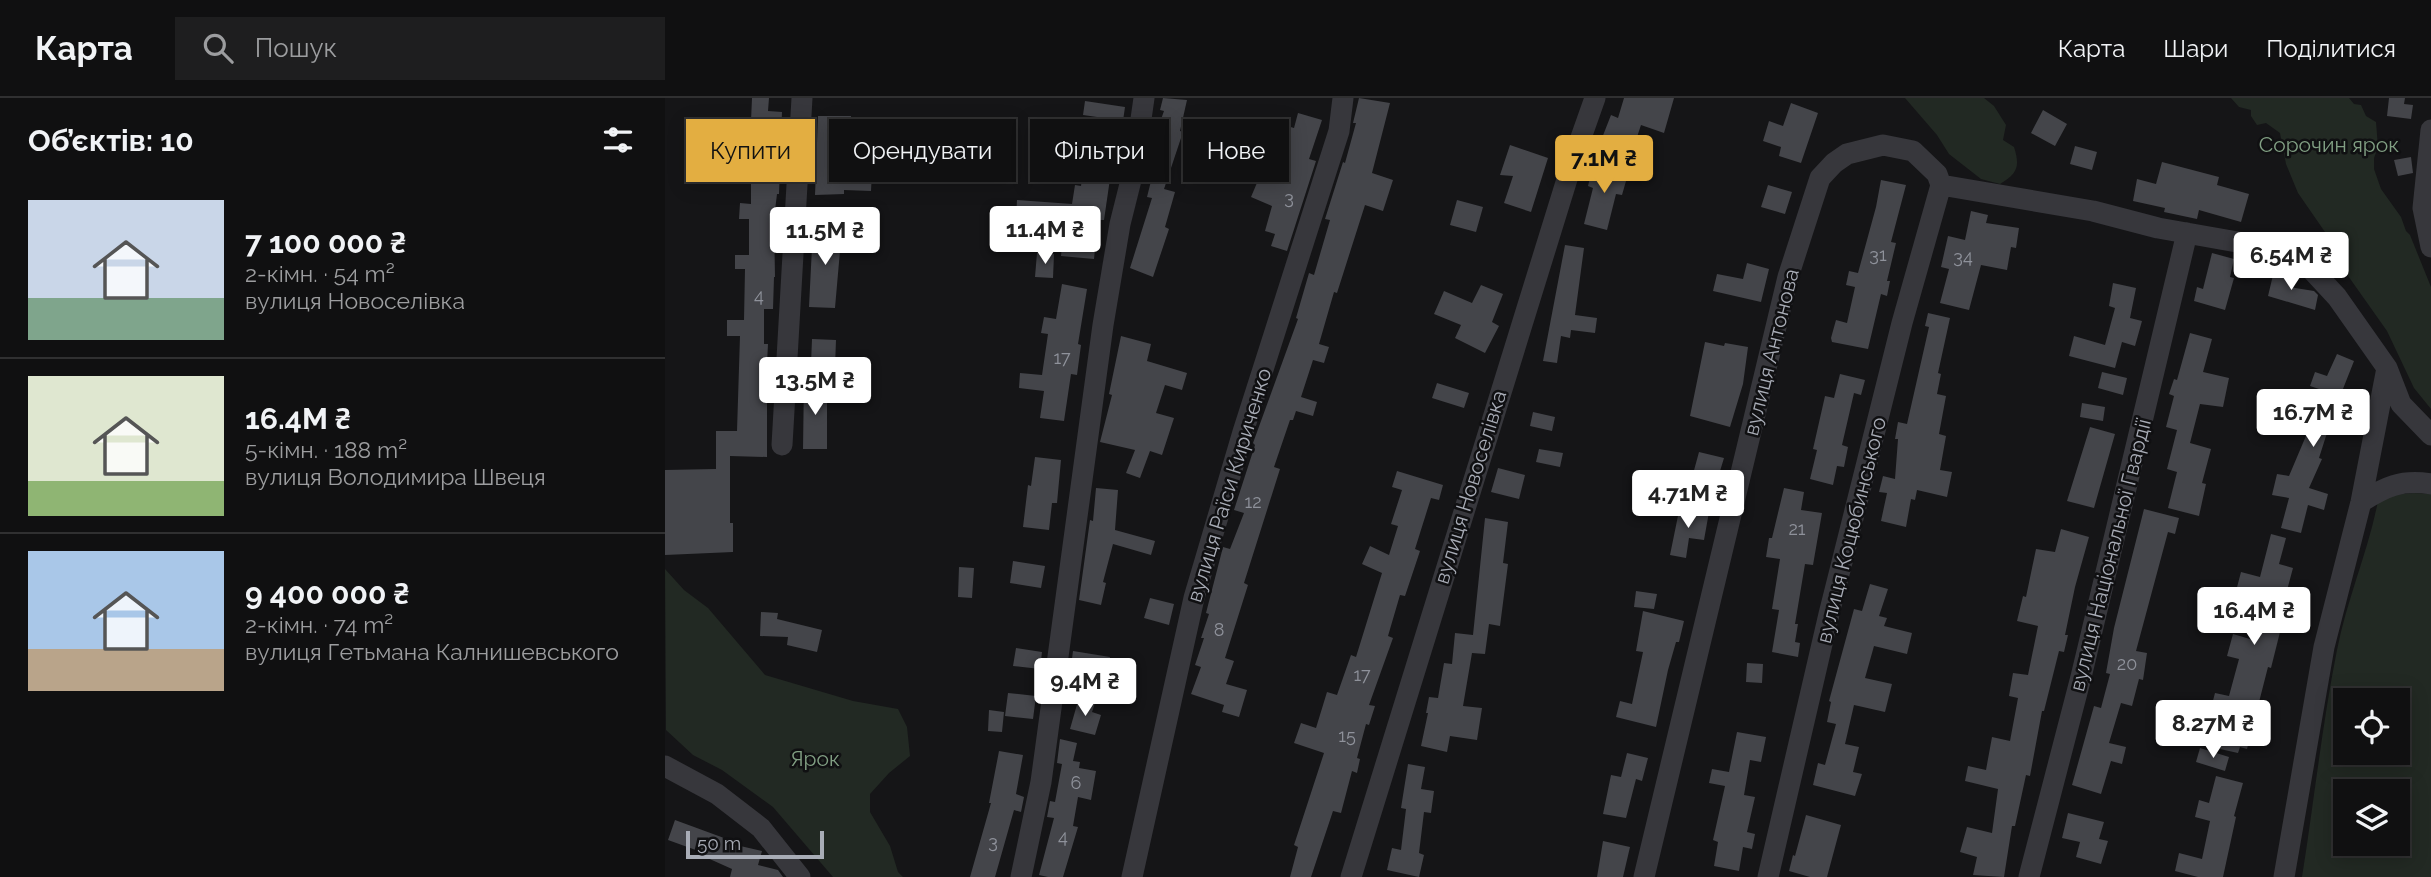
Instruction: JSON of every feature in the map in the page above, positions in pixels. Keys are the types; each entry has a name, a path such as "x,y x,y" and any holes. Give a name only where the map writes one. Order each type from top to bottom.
{"street":[{"path":"782,445 802,98"},
{"path":"1021,877 1041,782 1103,325 1145,98"},
{"name":"вулиця Раїси Кириченко","path":"1132,877 1194,598 1243,432 1339,131 1343,98"},
{"name":"вулиця Новоселівка","path":"1351,877 1567,176 1595,98"},
{"path":"2431,130 2423,208 2431,247"},
{"name":"вулиця Антонова","path":"1644,877 1788,277 1817,185 1827,169 1847,154 1883,145 1913,151 1937,174 1941,185"},
{"path":"1941,185 2093,211 2158,228 2288,251 2299,256 2337,297 2387,368 2401,404 2431,435"},
{"name":"вулиця Коцюбинського","path":"1768,877 1829,614 1902,323 1941,185"},
{"name":"вулиця Національної Гвардії","path":"2029,877 2081,677 2187,233"},
{"path":"2284,877 2324,647 2361,502 2387,368"},
{"path":"2361,502 2390,485 2422,482 2431,484"},
{"path":"665,766 717,794 761,828 800,877"}],"green space":[{"path":"1905,98 1984,98 1994,106 2006,125 2003,140 2014,147 2017,164 2014,172 2000,184 1981,179 1949,154 1937,135"},
{"name":"Сорочин ярок","path":"2231,98 2349,98 2354,104 2361,105 2366,116 2376,122 2378,147 2374,169 2381,189 2410,235 2431,287 2431,409 2414,388 2387,331 2334,256 2325,232 2298,193 2286,164 2280,133 2266,123 2257,125 2251,116 2251,110 2239,107"},
{"path":"2431,494 2431,877 2302,877 2337,650 2378,501 2392,495"},
{"name":"Ярок","path":"665,569 684,590 708,608 765,675 853,701 898,709 907,727 910,756 889,773 870,794 870,812 890,846 898,872 903,877 833,877 773,807 722,770 693,755 666,730"}],"building":[{"path":"752,98 769,98 768,111 782,112 782,119 751,119"},
{"path":"1163,98 1187,100 1180,131 1183,132 1169,174 1169,119 1161,119 1164,111 1160,110"},
{"path":"1359,98 1390,103 1372,173 1393,180 1383,211 1365,205 1337,293 1334,292 1319,344 1329,347 1324,363 1313,360 1301,397 1317,402 1313,416 1296,411 1293,420 1290,420 1274,467 1280,469 1244,583 1248,585 1225,658 1234,661 1226,684 1247,690 1239,717 1222,712 1224,705 1191,694 1201,667 1195,665 1204,638 1201,638 1209,614 1206,613 1223,547 1230,549 1244,513 1234,510 1255,445 1253,443 1298,319 1296,318 1309,273 1314,275 1330,220 1325,219 1343,162 1345,163 1356,123 1353,123"},
{"path":"1624,98 1674,98 1664,133 1641,125 1633,149 1602,138 1611,115 1618,118"},
{"path":"2389,98 2405,98 2404,104 2413,105 2411,119 2387,116"},
{"path":"1085,101 1125,107 1123,119 1097,119 1083,115"},
{"path":"1791,103 1818,113 1801,163 1779,156 1781,147 1763,141 1769,121 1783,126"},
{"path":"2043,110 2067,124 2055,146 2031,133"},
{"path":"1298,113 1322,120 1309,159 1316,161 1287,251 1271,246 1275,234 1265,231 1272,206 1251,197 1257,182 1289,182 1289,126 1294,128"},
{"path":"818,116 851,116 851,119 829,119 829,182 871,182 871,191 844,190 844,194 815,195"},
{"path":"1510,145 1548,158 1531,212 1504,203 1513,176 1500,175"},
{"path":"2075,146 2097,152 2092,170 2070,164"},
{"path":"2411,157 2413,173 2398,176 2394,160"},
{"path":"2162,162 2219,177 2217,185 2249,194 2241,222 2199,210 2197,219 2164,212 2165,208 2133,201 2137,179 2156,184"},
{"path":"1593,165 1628,174 1622,195 1616,194 1607,230 1584,224 1593,188 1588,186"},
{"path":"1881,180 1906,185 1891,242 1896,243 1887,281 1890,281 1887,296 1881,294 1868,349 1832,342 1831,338 1836,320 1847,323 1855,287 1846,285 1849,271 1858,273"},
{"path":"751,182 779,182 774,219 773,309 764,309 764,344 768,344 766,384 772,384 772,398 767,398 767,457 730,456 733,552 665,555 665,470 716,469 716,431 737,431 740,336 727,336 727,320 744,320 745,269 735,269 735,255 749,255 749,219 739,219 740,203 751,204"},
{"path":"1082,182 1110,182 1104,220 1098,220 1094,259 1061,256 1064,223 1016,219 1017,200 1072,204 1075,185 1081,186"},
{"path":"1151,182 1166,182 1164,189 1175,192 1165,227 1169,229 1153,277 1130,268 1152,198 1147,197"},
{"path":"1768,185 1792,192 1785,214 1761,207"},
{"path":"1457,200 1483,207 1476,232 1450,225"},
{"path":"1971,211 1988,215 1986,223 2019,228 2016,248 2011,247 2007,270 1981,265 1969,310 1940,303 1949,269 1941,267 1948,236 1965,240"},
{"path":"813,227 842,228 835,308 809,307"},
{"path":"1565,245 1584,248 1575,315 1597,318 1595,333 1571,330 1570,338 1561,336 1557,363 1543,361"},
{"path":"1037,253 1054,254 1053,278 1035,277"},
{"path":"2212,253 2234,259 2230,277 2234,278 2225,310 2194,301 2197,287 2203,289"},
{"path":"1747,263 1769,269 1761,302 1713,291 1717,274 1743,279"},
{"path":"2274,271 2292,276 2289,287 2314,291 2318,295 2315,310 2268,296"},
{"path":"2113,283 2136,288 2130,318 2142,321 2135,346 2122,342 2115,368 2069,356 2074,336 2105,345 2115,308 2109,306"},
{"path":"1062,284 1087,289 1078,344 1081,345 1077,375 1071,374 1064,421 1040,418 1044,391 1019,388 1020,373 1042,375 1048,334 1041,333 1044,317 1056,319"},
{"path":"1481,285 1503,294 1492,322 1499,326 1485,353 1455,338 1461,325 1434,314 1444,291 1472,303"},
{"path":"1928,313 1950,318 1938,373 1941,374 1937,394 1946,396 1939,434 1946,436 1940,470 1952,472 1947,497 1917,490 1915,500 1911,499 1906,527 1881,521 1887,493 1879,492 1883,476 1895,479 1898,439 1895,439 1898,422 1907,424 1929,327 1925,326"},
{"path":"2190,333 2212,339 2203,372 2229,378 2223,407 2200,404 2190,443 2211,449 2202,483 2206,484 2199,516 2168,508 2177,472 2167,469 2177,430 2166,427 2174,396 2169,394 2174,379 2177,380"},
{"path":"1121,336 1151,344 1147,361 1187,373 1182,390 1165,385 1156,413 1174,418 1162,455 1150,451 1140,478 1126,473 1135,450 1100,442 1112,395 1109,394"},
{"path":"812,339 836,340 835,367 811,364"},
{"path":"1705,342 1748,347 1743,384 1730,427 1690,416"},
{"path":"2337,354 2354,361 2337,404 2340,406 2326,436 2319,458 2322,459 2309,488 2328,494 2324,510 2308,505 2301,533 2281,528 2289,498 2272,495 2277,474 2289,476 2325,391 2310,386 2315,372 2327,376"},
{"path":"2102,372 2127,378 2123,395 2098,388"},
{"path":"1840,374 1865,380 1861,395 1854,393 1842,445 1848,447 1844,467 1837,466 1833,485 1810,479 1817,450 1813,449 1825,396 1834,398"},
{"path":"804,379 820,379 820,398 827,398 827,449 803,449"},
{"path":"1437,383 1469,393 1464,408 1432,398"},
{"path":"2082,403 2105,407 2103,421 2080,417"},
{"path":"1533,412 1555,417 1552,431 1530,426"},
{"path":"2090,427 2115,434 2094,508 2067,501"},
{"path":"1539,449 1563,453 1560,467 1536,462"},
{"path":"1699,452 1724,458 1717,481 1693,474"},
{"path":"1035,457 1061,460 1057,503 1052,503 1049,530 1023,527 1028,485 1031,486"},
{"path":"1498,468 1525,475 1519,499 1491,492"},
{"path":"1397,471 1443,485 1439,500 1431,498 1415,549 1420,551 1405,596 1400,595 1388,636 1393,638 1369,705 1375,706 1369,725 1366,724 1357,758 1360,759 1357,773 1352,771 1341,813 1333,811 1311,877 1290,877 1298,847 1294,845 1324,753 1294,743 1301,723 1316,728 1327,692 1337,695 1351,655 1356,657 1382,573 1362,564 1370,546 1389,555 1398,526 1391,524 1402,490 1392,487"},
{"path":"1096,488 1118,490 1115,530 1155,541 1151,555 1113,544 1103,582 1106,583 1101,605 1079,600"},
{"path":"1784,488 1804,492 1801,510 1822,513 1813,565 1805,564 1795,624 1798,624 1795,642 1800,643 1798,657 1772,652 1779,610 1772,609 1780,559 1766,557"},
{"path":"1680,506 1709,512 1704,540 1689,538 1686,558 1670,555"},
{"path":"2144,509 2179,518 2175,534 2168,532 2136,651 2147,653 2143,680 2139,679 2132,706 2121,703 2109,743 2126,747 2122,764 2111,761 2101,794 2072,785 2094,706 2101,708 2110,674 2106,673 2114,628"},
{"path":"1485,518 1508,522 1503,563 1508,564 1500,626 1489,624 1485,654 1472,653 1463,706 1482,708 1477,740 1450,736 1447,752 1421,746 1426,713 1429,697 1438,698 1444,663 1452,664 1455,633 1473,635"},
{"path":"2061,529 2089,537 2075,587 2064,652 2059,651 2042,711 2030,776 2026,775 2015,826 2012,826 2004,877 1973,875 1977,857 1960,852 1967,827 1992,833 1998,789 1965,781 1968,766 1986,770 1992,737 2010,741 2018,698 2009,696 2013,673 2028,675 2038,626 2017,621 2023,596 2026,597 2036,549 2055,552"},
{"path":"2271,534 2286,538 2279,564 2293,568 2279,620 2283,620 2271,668 2268,667 2247,749 2240,747 2238,753 2220,749 2228,716 2210,712 2215,693 2229,696 2239,659 2227,656 2233,634 2250,639 2257,609 2251,608 2253,599 2235,595 2241,572 2260,577"},
{"path":"1013,561 1045,566 1041,588 1010,583"},
{"path":"959,567 974,568 972,598 958,597"},
{"path":"1870,584 1888,589 1879,616 1887,618 1884,626 1912,633 1907,654 1874,646 1865,678 1892,684 1885,712 1854,705 1845,744 1859,747 1853,772 1862,774 1855,796 1813,785 1818,763 1825,765 1836,724 1827,722 1829,701 1854,609 1862,611"},
{"path":"1636,591 1657,594 1654,609 1634,607"},
{"path":"1150,598 1174,604 1169,625 1144,618"},
{"path":"1643,611 1684,621 1668,670 1656,727 1616,717 1620,701 1632,704 1643,652 1636,651"},
{"path":"761,612 778,613 777,619 822,630 817,652 787,645 788,637 760,636"},
{"path":"1016,648 1042,652 1040,669 1013,666"},
{"path":"1073,651 1110,657 1106,679 1070,674"},
{"path":"1747,663 1763,664 1762,683 1746,682"},
{"path":"1008,693 1036,696 1033,719 1005,716"},
{"path":"1078,701 1095,703 1092,712 1101,715 1095,735 1070,729"},
{"path":"989,710 1004,712 1002,732 988,731"},
{"path":"1737,732 1766,737 1761,762 1750,760 1744,795 1755,797 1747,832 1755,834 1752,849 1743,847 1739,871 1714,866 1718,842 1713,840 1725,786 1709,783 1712,769 1729,772"},
{"path":"1060,739 1077,743 1073,761 1080,762 1079,768 1096,771 1091,800 1078,797 1073,826 1078,827 1063,877 1048,877 1039,875 1054,818 1047,817 1050,801 1055,802 1062,764 1057,763"},
{"path":"2200,748 2229,757 2225,771 2196,762"},
{"path":"999,751 1023,755 1016,794 1024,797 1021,812 1014,810 995,877 970,877 991,803"},
{"path":"1627,753 1648,758 1642,781 1636,779 1626,818 1603,814 1611,775 1621,777"},
{"path":"1408,764 1425,767 1421,789 1434,791 1431,813 1424,812 1419,853 1424,855 1419,877 1387,870 1392,848 1401,850 1406,809 1401,808"},
{"path":"2216,776 2243,783 2223,877 2198,877 2175,871 2179,853 2202,859 2210,821 2195,817 2199,800 2209,803"},
{"path":"2068,813 2104,822 2099,839 2108,841 2101,864 2076,857 2080,842 2062,838"},
{"path":"1806,815 1841,825 1827,877 1810,877 1789,871"},
{"path":"675,820 724,838 723,842 762,851 758,865 778,870 783,877 730,877 732,869 703,856 704,853 668,840"},
{"path":"1603,841 1630,847 1623,877 1597,877"}]}
